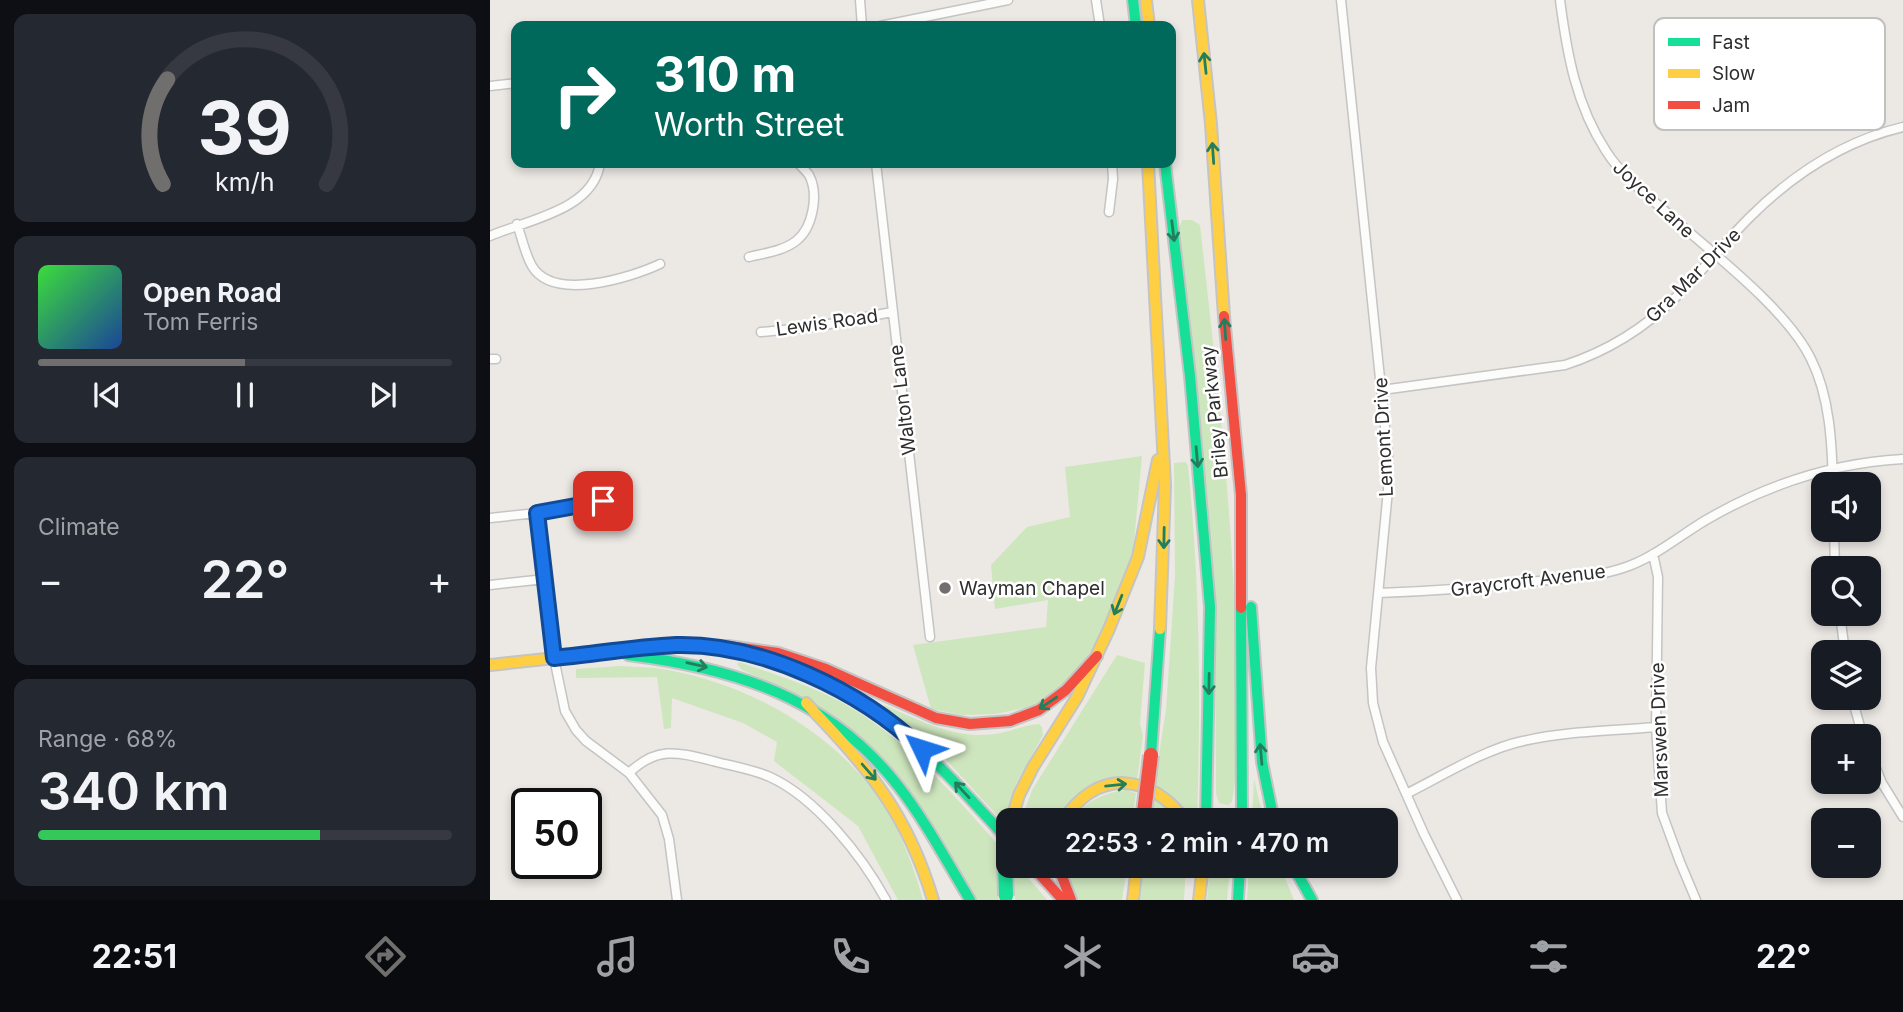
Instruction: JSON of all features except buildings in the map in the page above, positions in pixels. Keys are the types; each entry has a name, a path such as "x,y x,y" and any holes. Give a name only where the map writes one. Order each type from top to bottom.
{"main road":[{"name":"Briley Parkway","path":"1198,1 1211,124 1228,370 1241,495 1242,808"},
{"path":"1145,808 1151,755 1165,485 1148,168"},
{"name":"Briley Parkway","path":"1166,168 1190,376 1210,607 1206,808"},
{"path":"1015,808 1041,753 1077,697 1138,556 1161,445"},
{"path":"1241,495 1262,762 1271,808"},
{"path":"703,647 726,644 779,653 832,671 947,722 968,725 998,723 1030,715 1062,694 1097,656"},
{"path":"490,665 677,645 744,653 781,664 869,706 905,733 996,826"},
{"path":"605,653 671,659 724,671 806,703 852,735 887,771 917,813 970,900"},
{"path":"806,703 885,791 920,857 933,900"},
{"path":"1071,808 1076,801 1089,792 1108,785 1125,783 1146,786 1162,794 1178,808"},
{"path":"1006,878 1007,898"},
{"path":"1043,878 1063,900"},
{"path":"1063,878 1071,900"},
{"path":"1133,900 1136,878"},
{"path":"1196,878 1198,900"},
{"path":"1198,900 1201,878"},
{"path":"1238,900 1239,878"},
{"path":"1300,878 1312,900"}],"street":[{"path":"860,0 862,21"},
{"path":"905,21 1008,0"},
{"path":"1096,0 1099,21"},
{"name":"Lemont Drive","path":"1340,0 1382,390 1388,490 1371,668 1373,703 1383,742 1457,900"},
{"name":"Joyce Lane","path":"1560,0 1568,59 1578,92 1607,153 1634,184 1768,305 1795,334 1812,360 1824,401 1832,472"},
{"path":"490,86 511,84"},
{"name":"Gra Mar Drive","path":"1382,390 1565,365 1591,356 1642,326 1677,296 1750,217 1785,186 1822,159 1857,142 1903,127"},
{"path":"490,236 567,207 587,193 599,174 600,168"},
{"path":"749,257 779,250 797,241 810,223 814,197 809,175 802,168"},
{"name":"Walton Lane","path":"877,168 930,637"},
{"path":"1109,212 1112,168"},
{"path":"517,225 533,267 548,281 565,286 642,272 660,264"},
{"name":"Lewis Road","path":"761,332 814,327 892,312"},
{"name":"Graycroft Avenue","path":"1379,593 1433,591 1591,575 1624,568 1653,554 1746,498 1805,474 1832,467 1903,459"},
{"path":"490,518 603,501"},
{"path":"537,513 554,658 565,711 576,730 591,746 629,773 662,815 669,839 677,900"},
{"name":"Marswen Drive","path":"1653,554 1658,597 1656,727 1662,813 1696,900"},
{"path":"490,585 545,579"},
{"path":"1406,794 1521,741 1656,727"},
{"path":"629,773 643,760 661,753 685,754 770,777 811,805 848,842 886,900"},
{"path":"1881,781 1903,817"}],"green space":[{"path":"1182,220 1192,220 1200,225 1228,499 1235,609 1237,733 1232,802 1228,805 1219,803 1216,794 1215,629 1179,228"},
{"path":"1142,456 1132,564 1109,619 1085,661 1064,683 1034,706 996,714 962,715 931,709 913,645 1046,627 1048,600 995,609 991,565 1027,527 1070,517 1065,467"},
{"path":"1186,462 1188,466 1192,510 1199,687 1197,808 1177,808 1154,786 1166,710 1175,576 1174,463"},
{"path":"1117,655 1145,663 1140,724 1143,736 1137,780 1117,779 1076,808 1026,808 1032,790"},
{"path":"739,662 802,684 839,701 884,731 925,766 996,843 999,900 976,900 911,797 832,717 791,691 742,670 737,664"},
{"path":"647,667 702,678 758,700 811,731 856,770 891,817 915,872 923,900 898,900 858,826 774,761 777,742 743,723 672,698 671,728 664,729 657,677 576,678 576,669"},
{"path":"884,705 938,727 966,734 995,734 1039,724 1043,735 1017,782 1008,808 996,808 996,814 938,751 883,707"},
{"path":"1254,779 1261,808 1253,808"},
{"path":"1126,790 1136,793 1134,808 1082,808 1095,799"},
{"path":"1153,797 1166,808 1152,808"},
{"path":"1014,878 1028,878 1047,900 1015,900"},
{"path":"1068,878 1125,878 1122,900 1077,900"},
{"path":"1143,878 1185,878 1184,900 1140,900"},
{"path":"1209,878 1229,878 1227,900 1207,900"},
{"path":"1248,878 1285,878 1294,900 1247,900"}],"traffic: fast":[{"path":"1133,0 1135,21"},
{"path":"1166,168 1190,376 1210,607 1206,808"},
{"path":"1251,607 1262,762 1271,808"},
{"path":"1241,608 1242,808"},
{"path":"1151,755 1160,629"},
{"path":"737,652 782,665 822,681 857,700 919,747 996,827"},
{"path":"628,655 706,669 742,679 778,692 843,731 872,756 909,800 970,900"},
{"path":"1005,878 1006,896"},
{"path":"1238,900 1239,878"},
{"path":"1300,878 1312,900"}],"traffic: slow":[{"path":"1146,0 1148,21"},
{"path":"1198,0 1211,124 1224,316"},
{"path":"1148,168 1165,485 1160,629"},
{"path":"1015,808 1033,767 1077,697 1109,629 1138,557 1158,460"},
{"path":"490,665 677,645 708,647"},
{"path":"806,703 867,771 898,816 923,869 933,900"},
{"path":"1074,808 1092,792 1107,785 1124,783 1156,793 1175,808"},
{"path":"1133,900 1136,878"},
{"path":"1199,900 1202,878"}],"traffic: jam":[{"path":"1224,316 1241,495 1241,608"},
{"path":"703,647 728,646 778,653 826,669 936,718 970,724 1010,721 1039,710 1066,690 1097,656"},
{"path":"1145,808 1151,755"},
{"path":"1043,878 1063,900"},
{"path":"1063,878 1071,900"}],"place":[{"name":"Wayman Chapel","path":"945,588"}],"route":[{"path":"603,501 537,513 554,658 677,645 744,653 781,664 869,706 922,749"}]}
